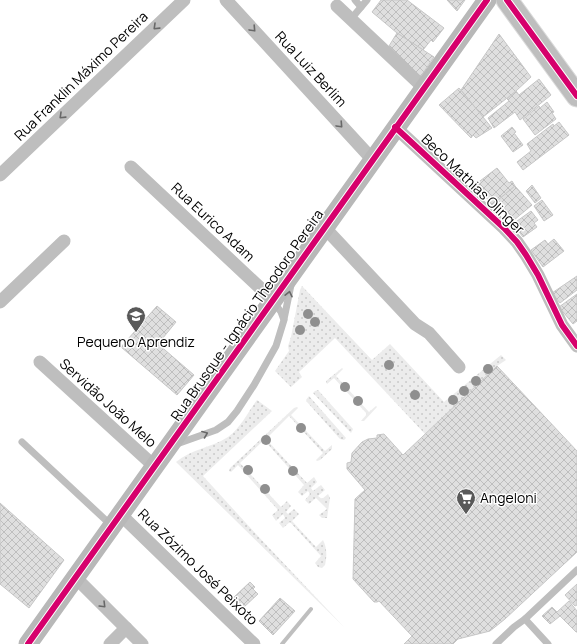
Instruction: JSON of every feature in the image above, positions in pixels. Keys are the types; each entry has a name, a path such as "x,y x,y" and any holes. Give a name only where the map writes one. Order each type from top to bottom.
{"main road":[{"name":"Rua Brusque - Ignácio Theodoro Pereira","path":"28,644 147,479 154,466 372,159 487,0"},
{"path":"507,0 577,96"}],"street":[{"name":"Rua Franklin Máximo Pereira","path":"0,175 184,0"},
{"name":"Rua Luiz Berlim","path":"226,0 372,159"},
{"path":"337,6 424,88"},
{"name":"Beco Mathias Olinger","path":"395,127 504,228 517,242 538,275 562,325 577,346"},
{"name":"Rua Eurico Adam","path":"131,167 273,300"},
{"path":"324,227 415,324 429,333 459,367"},
{"path":"0,302 64,241"},
{"name":"Servidão João Melo","path":"40,362 154,466"},
{"name":"Rua Zózimo José Peixoto","path":"116,520 246,641"},
{"path":"75,578 142,644"},
{"path":"110,644 126,628"}],"lane":[{"path":"355,0 361,7"},
{"path":"351,19 367,0"},
{"path":"168,447 189,441 216,430 228,422 250,391 276,346 284,320 295,269"},
{"path":"273,300 281,312 284,320"},
{"path":"22,442 116,520"},
{"path":"496,644 577,570"},
{"path":"525,619 548,644"}],"shaded area":[{"path":"302,286 372,360 390,344 444,402 501,355 506,360 497,366 425,434 335,338 299,372 302,377 291,387 275,371 289,351 288,346"},
{"path":"342,368 343,369 336,376 369,412 376,406 377,407 364,421 361,421 367,414 334,378 327,384 326,381"},
{"path":"318,390 353,429 351,433 313,393"},
{"path":"309,396 346,438 344,440 340,439 307,402 306,400"},
{"path":"257,400 272,411 203,476 344,627 176,462 188,454 222,441 232,434"},
{"path":"294,408 298,408 291,415 325,451 332,445 332,449 317,461 316,460 323,453 289,416 266,439 307,483 314,477 317,482 311,488 313,491 321,485 325,490 318,496 322,499 328,494 330,498 327,518 322,518 319,515 327,509 316,498 309,504 305,500 310,494 308,491 302,496 298,492 304,485 264,440 240,463 281,507 287,501 291,506 286,512 288,514 294,509 299,514 292,521 316,547 323,540 326,555 325,565 322,568 318,567 315,563 321,556 290,522 283,528 279,523 285,518 283,514 276,521 272,515 278,510 238,465 231,472 229,471 230,468"}],"building":[{"path":"381,0 407,0 444,28 433,42 431,40 423,50 397,33 372,12"},
{"path":"447,0 465,0 457,11"},
{"path":"397,33 434,57 421,76 415,75 389,46"},
{"path":"499,34 531,77 483,117 461,90"},
{"path":"539,79 551,95 520,120 515,112 494,128 488,118 509,101 507,99 516,91 519,95"},
{"path":"459,88 492,128 476,138 473,135 471,138 439,105"},
{"path":"547,102 554,112 552,113 556,119 535,135 523,119 539,106 540,108"},
{"path":"559,122 569,135 523,170 517,162 531,151 527,144 553,124 554,126"},
{"path":"512,127 516,132 514,133 523,145 513,152 501,136"},
{"path":"497,168 509,183 512,181 515,186 492,205 476,184"},
{"path":"532,185 541,198 535,203 526,191"},
{"path":"515,186 532,205 514,220 498,200"},
{"path":"542,200 553,215 544,221 534,206"},
{"path":"531,211 538,220 534,223 537,227 523,237 513,224"},
{"path":"554,239 564,251 543,267 531,250 545,240 548,244"},
{"path":"577,276 577,290 560,303 552,293"},
{"path":"577,294 577,321 573,324 559,307"},
{"path":"157,306 176,322 158,344 194,375 177,395 121,347"},
{"name":"Angeloni","path":"497,366 577,451 577,552 490,631 458,639 453,644 404,644 412,636 379,601 374,602 353,579 355,499 365,490 347,469 347,463 351,462 352,453 362,442 368,439 377,438 377,435 384,434 403,455"},
{"path":"0,503 64,560 29,608 0,584"},
{"path":"250,582 255,587 253,589 258,594 243,608 233,598"},
{"path":"577,584 577,605 575,606 565,595"},
{"path":"280,598 295,611 273,635 259,621"},
{"path":"569,601 577,611 577,632 560,616 550,624 542,616 552,607 557,612"}],"waterway":[{"path":"282,644 311,609"}],"cycle path":[{"path":"28,644 487,0"},
{"path":"507,0 577,96"},
{"path":"395,127 504,228 517,242 538,275 562,325 577,346"}],"place":[{"name":"Pequeno Aprendiz","path":"136,333"},
{"name":"Angeloni","path":"466,515"}]}
